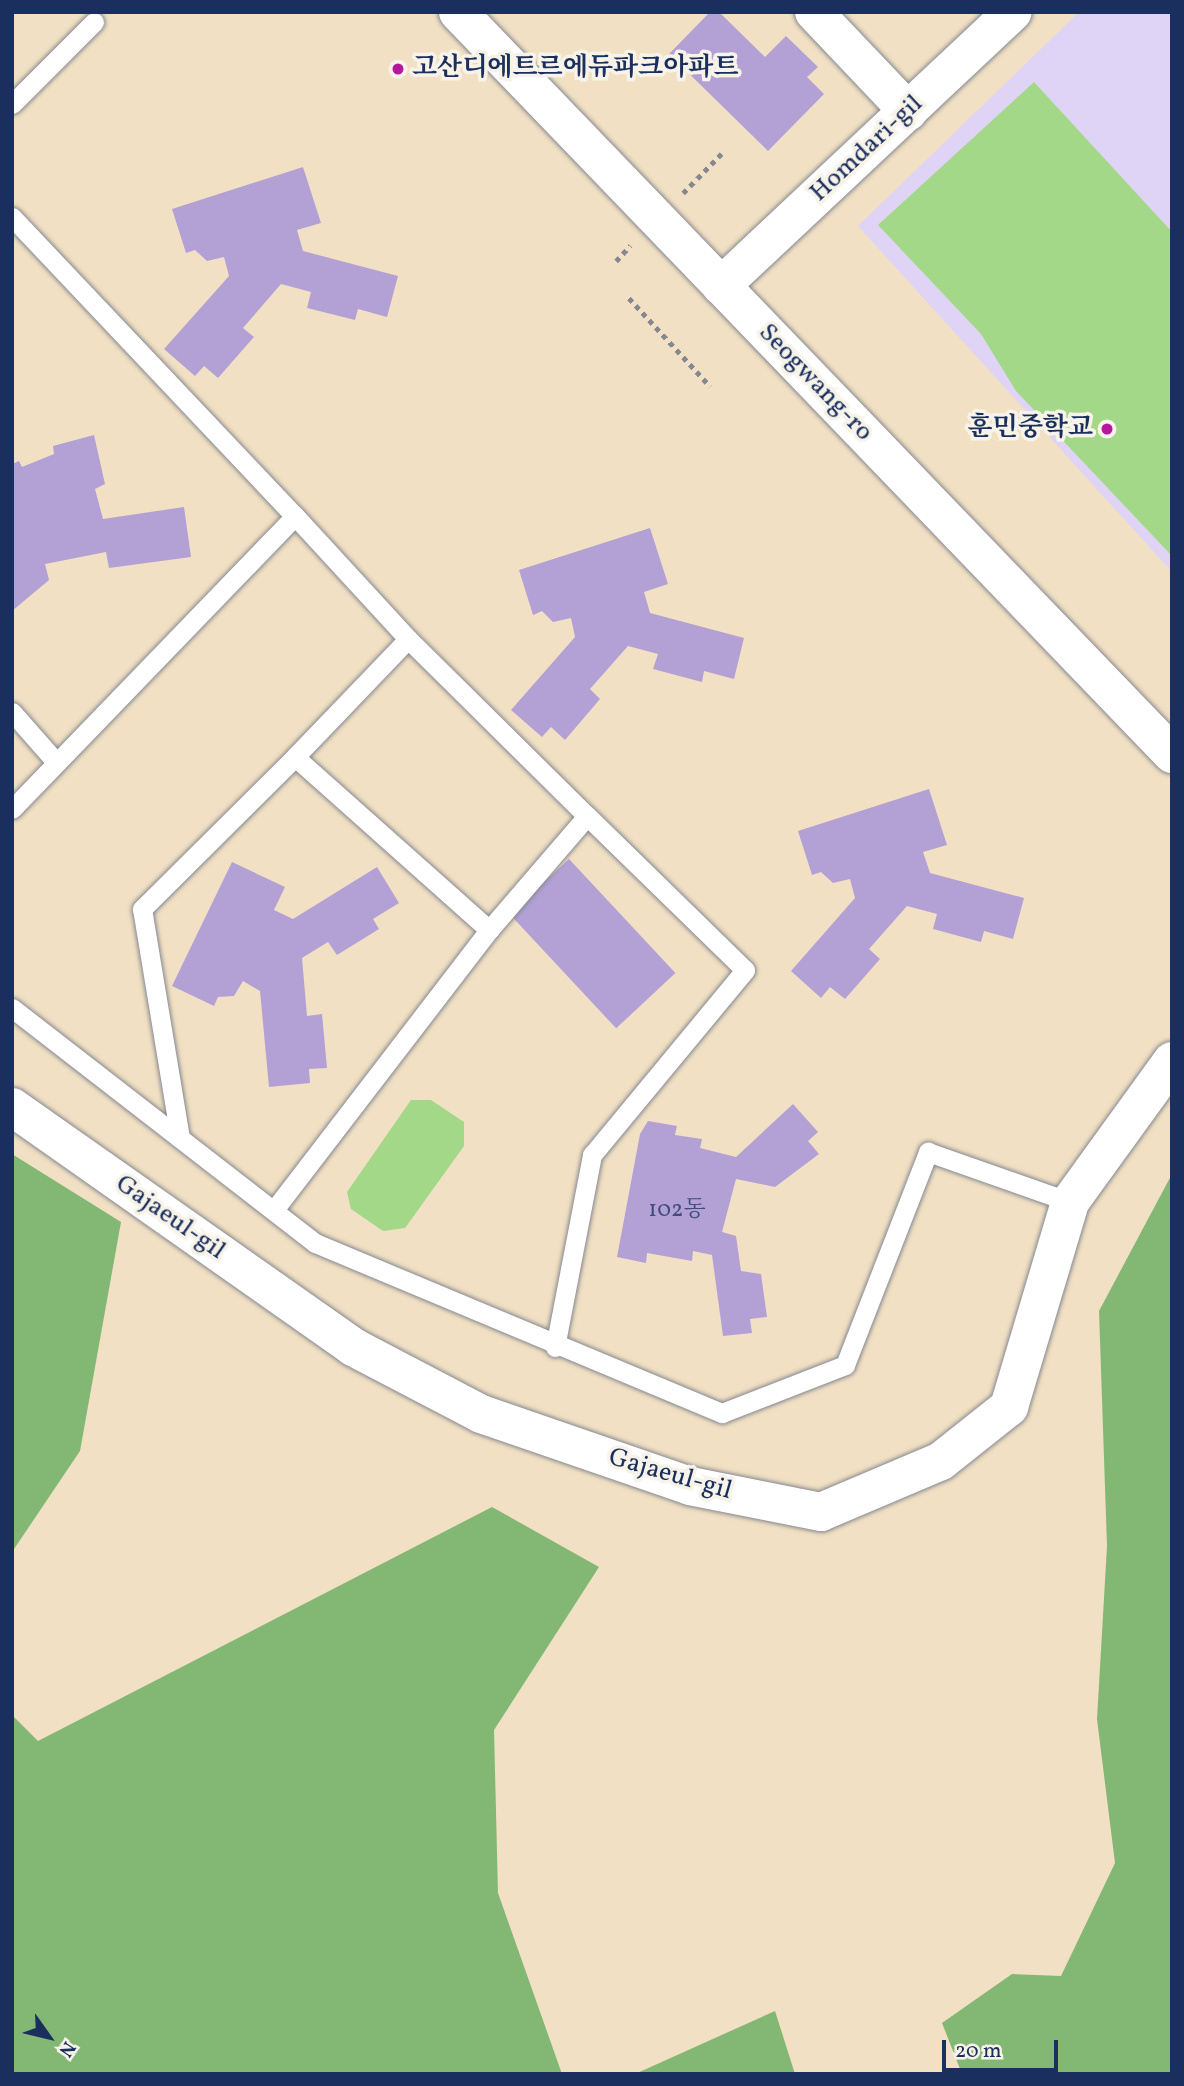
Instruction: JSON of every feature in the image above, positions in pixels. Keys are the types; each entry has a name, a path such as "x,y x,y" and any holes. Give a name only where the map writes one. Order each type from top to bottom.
{"street":[{"name":"Seogwang-ro","path":"458,12 1172,754"},
{"path":"814,12 908,111"},
{"name":"Homdari-gil","path":"721,286 1013,12"},
{"name":"Gajaeul-gil","path":"12,1107 353,1347 481,1414 690,1486 821,1512 941,1461 1009,1407 1070,1202 1172,1061"}],"lane":[{"path":"12,104 94,22"},
{"path":"12,217 408,639 745,970 592,1155 555,1347"},
{"path":"12,809 295,516"},
{"path":"180,1138 142,909 295,757 408,639"},
{"path":"12,712 56,762"},
{"path":"295,757 489,930"},
{"path":"274,1210 489,930 587,816"},
{"path":"12,1008 315,1243 555,1347 722,1413 845,1365 929,1152 1070,1202"}],"path":[{"path":"629,298 710,386"}],"shaded area":[{"name":"훈민중학교","path":"1079,12 1172,12 1172,572 858,226"}],"green space":[{"name":"훈민중학교","path":"1034,82 1172,232 1172,556 1016,391 981,334 878,225"},
{"path":"411,1100 431,1100 464,1122 464,1146 405,1228 383,1231 351,1209 347,1192"},
{"path":"12,1154 121,1222 80,1451 12,1552"},
{"path":"1172,1174 1172,2074 962,2074 942,2023 1012,1974 1061,1976 1115,1863 1097,1719 1107,1546 1099,1311"},
{"path":"492,1507 599,1567 494,1730 498,1893 562,2074 12,2074 12,1715 38,1741"},
{"path":"775,2011 795,2074 635,2074"}],"building":[{"path":"710,12 719,12 765,57 786,36 818,67 807,77 824,94 768,151 669,54"},
{"path":"303,167 321,223 297,230 303,251 398,276 387,317 358,309 355,320 307,308 311,292 281,284 243,328 254,337 218,378 204,366 195,376 164,349 229,276 224,257 207,261 195,250 186,253 172,209"},
{"path":"94,435 105,484 95,489 103,519 184,507 191,557 109,568 106,552 45,564 49,580 12,611 12,464 19,461 22,467 54,454 53,446"},
{"path":"650,528 668,584 644,592 650,613 744,638 734,679 704,671 702,682 653,669 658,654 628,646 590,689 600,699 565,740 551,727 542,737 511,710 575,637 571,618 553,622 542,611 533,615 519,570"},
{"path":"929,789 947,845 923,852 930,873 1024,898 1013,939 984,931 981,942 933,929 937,914 907,906 869,949 880,959 845,999 830,987 821,998 791,971 855,898 850,879 833,883 821,872 812,875 798,831"},
{"path":"569,859 675,973 616,1028 510,914"},
{"path":"232,862 285,887 274,910 293,919 377,867 399,903 373,919 379,929 337,955 328,942 302,958 307,1016 322,1014 327,1068 309,1069 310,1083 269,1087 260,991 243,981 234,996 218,997 214,1006 172,986"},
{"path":"793,1104 818,1132 808,1141 819,1154 775,1187 736,1179 722,1232 736,1236 741,1271 761,1274 767,1317 750,1319 752,1333 723,1336 712,1255 693,1251 692,1261 647,1253 646,1263 617,1257 640,1134 648,1121 677,1126 675,1135 702,1139 700,1148 736,1157"}],"place":[{"name":"고산디에트르에듀파크아파트","path":"398,69"},
{"name":"훈민중학교","path":"1107,429"}]}
